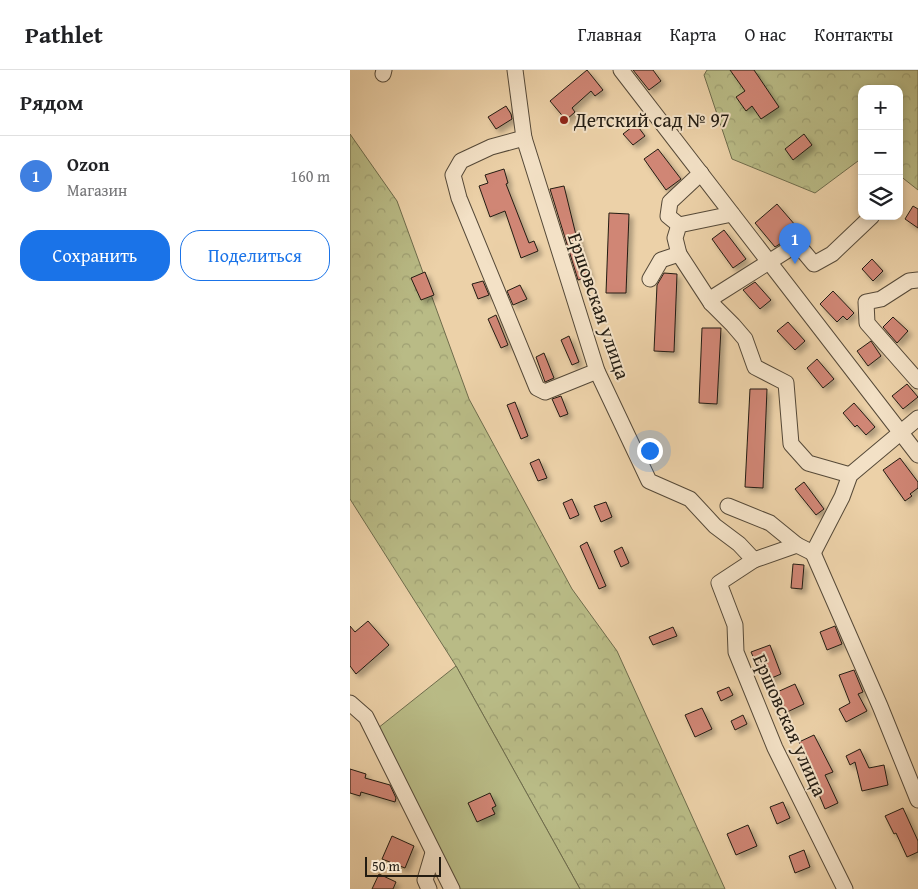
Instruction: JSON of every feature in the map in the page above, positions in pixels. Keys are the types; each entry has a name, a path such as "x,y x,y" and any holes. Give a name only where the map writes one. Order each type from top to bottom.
{"street":[{"name":"Ершовская улица","path":"515,70 524,138 597,371 649,482 690,499 715,526 739,544 754,560 719,583 735,625 736,652 775,748 845,889"},
{"path":"621,70 918,454"},
{"path":"524,138 491,146 461,161 453,175 459,198 537,388 546,392 597,371"},
{"path":"679,225 668,216 670,202 701,174"},
{"path":"679,225 732,214"},
{"path":"711,303 715,296 791,248 800,246 814,264 832,254 868,220"},
{"path":"679,225 675,238 679,254 711,303 734,325 745,339 756,368 786,383 791,444 808,463 850,475"},
{"path":"650,279 661,260 679,254"},
{"path":"918,280 909,281 882,299 866,302 867,324 918,381"},
{"path":"814,553 842,497 850,475 918,418"},
{"path":"728,506 770,523 796,544 814,553 918,800"},
{"path":"754,560 796,544"},
{"path":"350,703 366,717 452,889"},
{"path":"429,889 425,880 433,853"}],"green space":[{"path":"707,70 918,70 918,190 903,178 903,85 858,85 858,161 815,193 732,159 704,75"},
{"path":"350,134 397,201 469,399 572,589 617,651 725,889 580,889 456,666 350,499"},
{"path":"456,666 580,889 447,889 368,736"}],"building":[{"path":"587,70 603,90 595,96 591,91 572,108 575,112 566,120 550,101"},
{"path":"633,70 653,70 661,81 649,90"},
{"path":"730,70 754,70 779,107 761,119 752,106 746,111 736,97 745,91"},
{"path":"506,106 512,119 496,129 488,117"},
{"path":"636,124 645,136 633,145 623,134"},
{"path":"804,134 812,145 793,160 785,149"},
{"path":"658,149 681,179 666,190 644,159"},
{"path":"504,169 508,183 506,184 529,243 534,241 538,251 521,258 505,211 490,217 479,186 488,183 485,175"},
{"path":"564,186 576,235 578,234 590,277 578,280 550,189"},
{"path":"777,204 802,233 775,247 755,223"},
{"path":"913,206 918,209 918,228 905,219"},
{"path":"609,213 629,214 626,293 606,293"},
{"path":"724,230 746,259 733,268 712,239"},
{"path":"872,259 883,271 873,281 862,269"},
{"path":"425,272 434,295 421,300 411,278"},
{"path":"664,273 677,274 674,352 654,351 657,285"},
{"path":"483,281 489,295 478,299 472,284"},
{"path":"755,282 771,300 760,309 743,290"},
{"path":"520,285 527,299 513,305 507,291"},
{"path":"833,291 854,313 847,320 843,316 837,322 820,304"},
{"path":"496,315 508,345 501,348 488,319"},
{"path":"893,317 908,331 897,343 883,327"},
{"path":"788,322 805,341 795,350 777,331"},
{"path":"702,328 721,328 717,404 699,403"},
{"path":"569,336 579,362 572,365 561,340"},
{"path":"871,341 881,356 868,366 857,351"},
{"path":"544,353 554,378 545,382 536,357"},
{"path":"817,359 834,379 823,388 807,368"},
{"path":"907,384 918,397 903,409 892,396"},
{"path":"750,389 767,389 763,488 745,487"},
{"path":"561,396 568,414 560,417 552,399"},
{"path":"515,402 528,436 521,439 507,405"},
{"path":"854,403 875,427 866,435 857,425 855,427 843,413"},
{"path":"900,458 918,482 918,488 905,501 883,470"},
{"path":"539,459 547,478 538,481 530,463"},
{"path":"804,482 824,509 816,515 795,489"},
{"path":"572,499 579,515 570,519 563,503"},
{"path":"606,502 612,517 601,522 594,506"},
{"path":"587,542 606,586 599,589 580,546"},
{"path":"622,547 629,563 621,567 614,551"},
{"path":"793,564 804,565 802,589 791,588"},
{"path":"368,621 389,645 356,674 350,666 350,626 355,632"},
{"path":"835,626 842,644 827,650 820,632"},
{"path":"673,627 677,636 653,645 649,637"},
{"path":"770,645 781,674 767,680 760,662 756,663 751,652"},
{"path":"854,670 863,692 858,694 867,711 846,722 839,709 850,703 839,675"},
{"path":"795,684 804,704 785,713 775,693"},
{"path":"729,687 733,695 721,701 717,692"},
{"path":"702,708 712,729 695,737 685,715"},
{"path":"743,715 747,724 735,730 731,721"},
{"path":"814,735 833,772 825,775 838,803 825,809 809,771 813,769 799,742"},
{"path":"860,749 869,768 884,765 888,785 862,791 855,762 850,765 846,756"},
{"path":"350,769 366,774 365,778 390,785 396,798 395,802 361,792 360,796 350,793"},
{"path":"490,793 496,806 492,808 495,814 477,822 468,803"},
{"path":"783,802 790,818 777,824 770,807"},
{"path":"903,808 918,841 918,852 907,857 896,833 894,834 885,816"},
{"path":"748,825 757,846 736,855 727,834"},
{"path":"392,836 414,846 405,868 382,859"},
{"path":"804,850 810,867 795,873 789,856"},
{"path":"379,874 396,882 393,889 372,889"}],"place":[{"name":"Детский сад № 97","path":"564,120"},
{"name":"Ozon","path":"795,264"}]}
